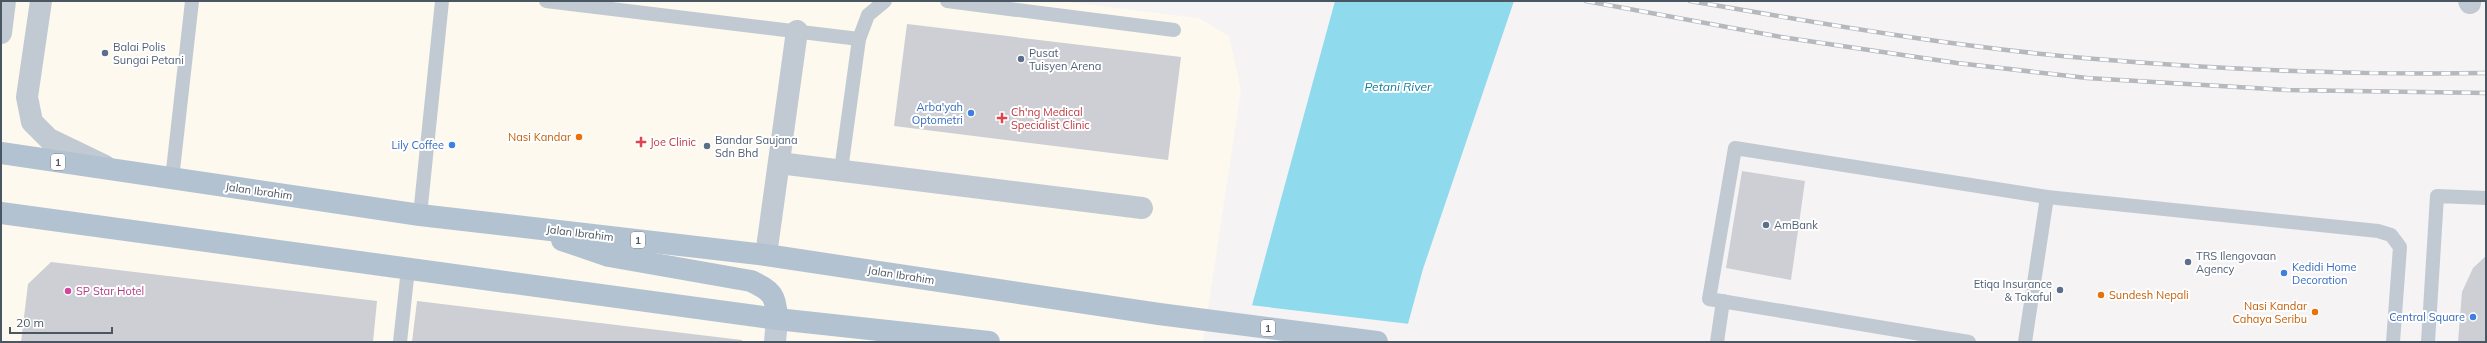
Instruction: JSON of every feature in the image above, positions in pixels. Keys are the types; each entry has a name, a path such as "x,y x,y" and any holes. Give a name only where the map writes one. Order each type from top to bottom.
{"main road":[{"name":"Jalan Ibrahim","path":"1,153 420,215 766,255 1159,314 1377,342"},
{"path":"1,213 777,319 982,342"},
{"path":"520,226 609,256 751,281 767,289 776,300 777,319 775,342"}],"street":[{"path":"1,33 5,1"},
{"path":"41,1 27,97 32,122 49,139 115,171"},
{"path":"766,255 797,32"},
{"path":"779,163 1142,208"}],"lane":[{"path":"172,179 192,1"},
{"path":"420,215 442,1"},
{"path":"546,1 859,39"},
{"path":"841,170 859,39 868,15 885,1"},
{"path":"947,1 1174,30"},
{"path":"1969,342 1709,299 1735,148 2047,197 2370,230 2391,235 2400,247 2393,342"},
{"path":"2428,342 2437,196 2486,198"},
{"path":"2025,342 2047,197"},
{"path":"400,342 408,269"},
{"path":"1717,342 1723,301"}],"shaded area":[{"path":"1,1 1061,1 1199,18 1229,36 1241,90 1203,342 1,342"}],"water":[{"name":"Petani River","path":"1335,1 1514,1 1423,269 1403,342 1242,342"}],"pier":[{"path":"1250,305 1410,324 1405,342 1240,342"}],"building":[{"path":"907,24 1181,57 1168,160 894,126"},
{"name":"AmBank","path":"1742,171 1805,181 1791,280 1726,268"},
{"name":"Central Square","path":"2486,256 2486,342 2458,342 2462,292 2473,268"},
{"path":"51,262 377,301 373,342 21,342 28,284"},
{"path":"417,301 742,340 742,342 412,342"}],"railway":[{"path":"1586,1 1781,37 1957,63 2087,78 2287,90 2486,93"},
{"path":"1690,1 1841,27 1943,42 1994,49 2096,59 2291,71 2486,73"}],"place":[{"name":"Balai Polis Sungai Petani","path":"105,53"},
{"name":"Pusat Tuisyen Arena","path":"1021,59"},
{"name":"Arba'yah Optometri","path":"971,113"},
{"name":"Ch'ng Medical Specialist Clinic","path":"1002,118"},
{"name":"Nasi Kandar","path":"579,137"},
{"name":"Joe Clinic","path":"641,142"},
{"name":"Lily Coffee","path":"452,145"},
{"name":"Bandar Saujana Sdn Bhd","path":"707,146"},
{"name":"AmBank","path":"1766,225"},
{"name":"TRS Ilengovaan Agency","path":"2188,262"},
{"name":"Kedidi Home Decoration","path":"2284,273"},
{"name":"Etiqa Insurance & Takaful","path":"2060,290"},
{"name":"SP Star Hotel","path":"68,291"},
{"name":"Sundesh Nepali","path":"2101,295"},
{"name":"Nasi Kandar Cahaya Seribu","path":"2315,312"},
{"name":"Central Square","path":"2473,317"}]}
